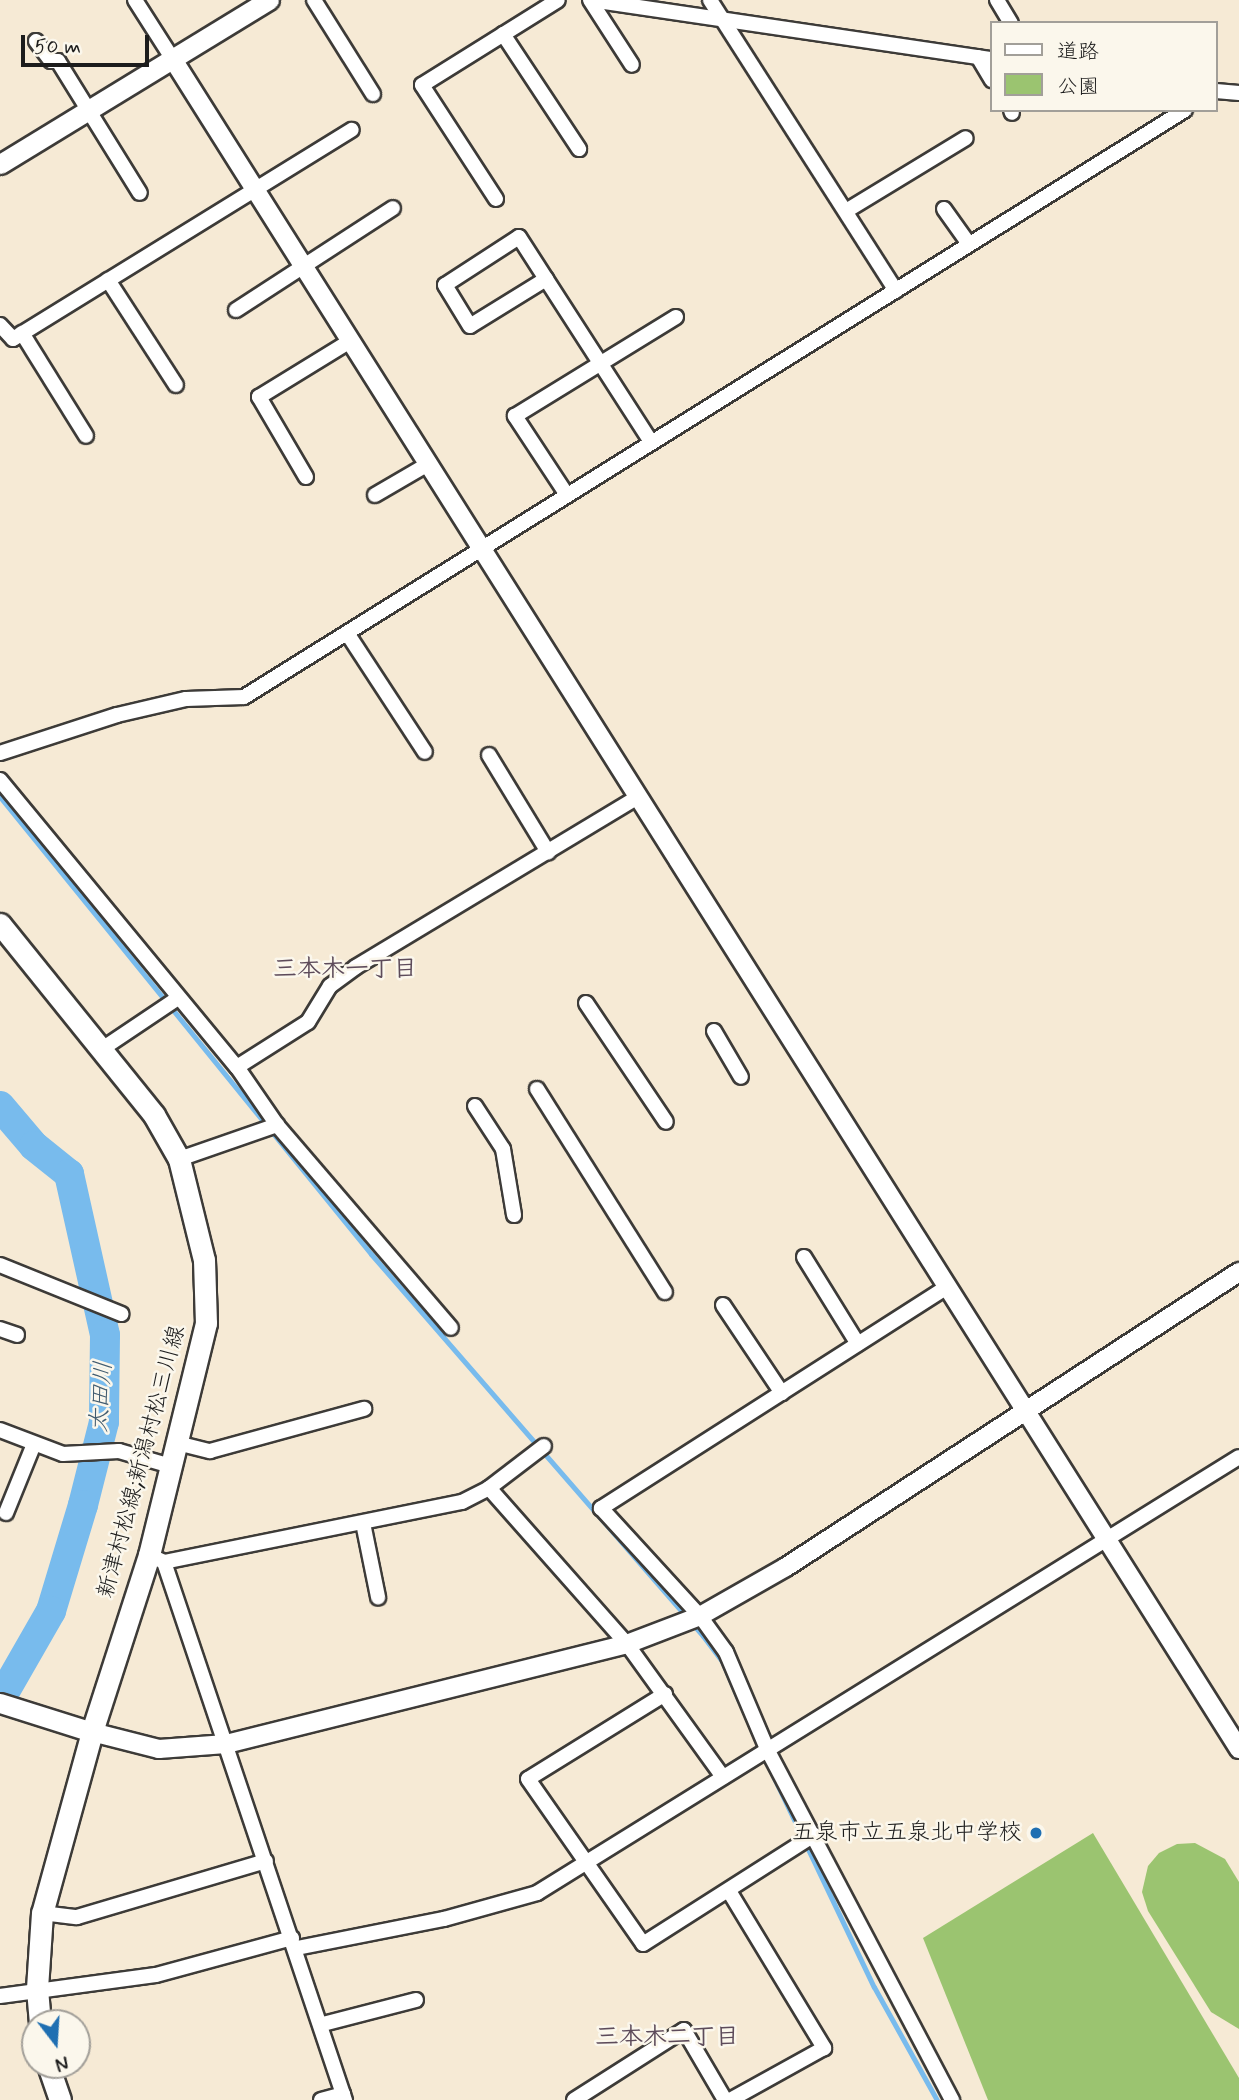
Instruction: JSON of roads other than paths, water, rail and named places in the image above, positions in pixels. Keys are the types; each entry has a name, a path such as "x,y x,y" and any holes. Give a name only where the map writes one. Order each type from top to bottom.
{"main road":[{"path":"0,164 174,61 259,2"},
{"name":"新津村松線;新潟村松三川線","path":"0,924 155,1115 178,1159 204,1260 206,1324 171,1466 157,1559 92,1732 41,1913 37,1989 39,2009"},
{"path":"0,1703 92,1732"},
{"path":"53,2079 60,2100"}],"street":[{"path":"135,0 1239,1749"},
{"path":"314,0 373,94"},
{"path":"496,199 422,85 558,0"},
{"path":"591,0 985,58"},
{"path":"591,0 632,65"},
{"path":"710,0 896,291"},
{"path":"997,0 1010,21"},
{"path":"503,34 579,149"},
{"path":"36,41 51,61 58,61 140,193"},
{"path":"1218,90 1239,93"},
{"path":"0,753 117,715 186,699 244,697 1182,112"},
{"path":"0,325 13,339 352,130"},
{"path":"846,211 965,138"},
{"path":"236,310 393,208"},
{"path":"944,209 969,244"},
{"path":"546,279 470,326 445,285 519,237 651,442"},
{"path":"108,280 176,385"},
{"path":"567,495 515,416 676,317"},
{"path":"22,333 86,436"},
{"path":"306,477 259,397 350,341"},
{"path":"375,495 428,464"},
{"path":"347,633 425,752"},
{"path":"489,755 548,852"},
{"path":"0,780 237,1067 277,1125 451,1328"},
{"path":"237,1067 308,1023 330,986 638,797"},
{"path":"102,1049 178,998"},
{"path":"586,1003 666,1122"},
{"path":"714,1031 741,1077"},
{"path":"537,1089 665,1292"},
{"path":"475,1106 503,1149 514,1215"},
{"path":"178,1159 277,1125"},
{"path":"804,1257 858,1344"},
{"path":"0,1265 121,1314"},
{"path":"92,1732 159,1749 226,1744 627,1644 700,1616 786,1567 1239,1272"},
{"path":"947,1287 601,1508 700,1616 726,1652 768,1751 951,2100"},
{"path":"723,1305 782,1393"},
{"path":"0,1329 17,1335"},
{"path":"177,1443 210,1451 364,1409"},
{"path":"0,1430 63,1454 119,1451 171,1466"},
{"path":"6,1513 34,1444"},
{"path":"321,2100 344,2097 323,2024 226,1744 157,1559 363,1523 462,1502 489,1488 544,1446"},
{"path":"0,1996 156,1975 295,1943 444,1919 537,1893 1239,1457"},
{"path":"489,1488 627,1644 723,1777"},
{"path":"363,1523 378,1597"},
{"path":"665,1694 528,1779 643,1944 814,1835"},
{"path":"41,1913 77,1917 266,1861"},
{"path":"574,2100 684,2030 727,2100 824,2048 729,1891"},
{"path":"323,2024 416,2000"}],"waterway":[{"path":"0,797 371,1254 703,1636 722,1661 739,1701"},
{"name":"太田川","path":"0,1106 34,1146 69,1174 105,1335 104,1422 83,1505 51,1611 0,1700"},
{"path":"766,1761 874,1987 937,2100"}],"place":[{"name":"五泉市立五泉北中学校","path":"1036,1833"}],"district":[{"name":"三本木一丁目","path":"345,970"},
{"name":"三本木二丁目","path":"667,2038"}]}
